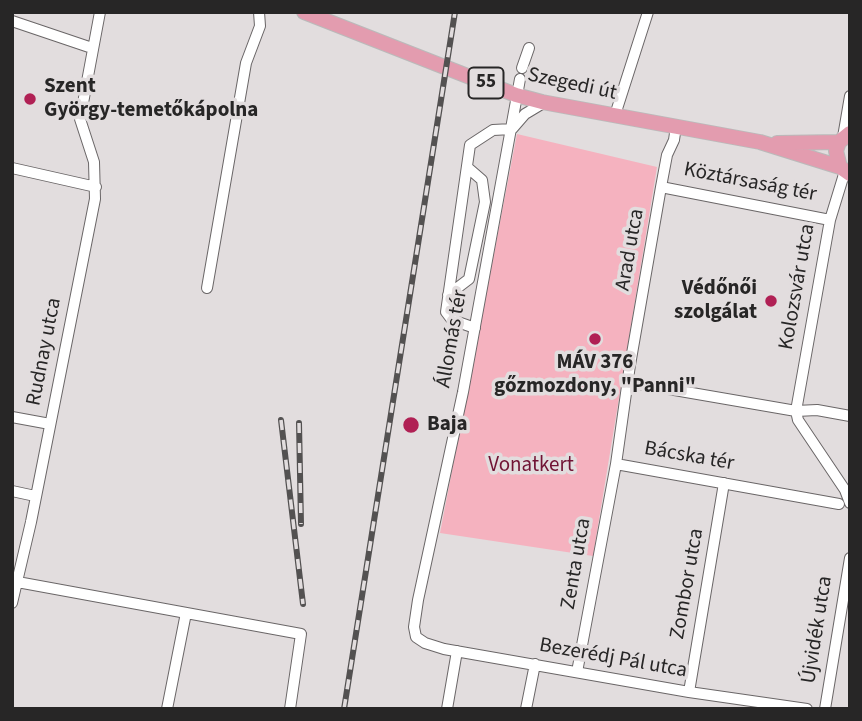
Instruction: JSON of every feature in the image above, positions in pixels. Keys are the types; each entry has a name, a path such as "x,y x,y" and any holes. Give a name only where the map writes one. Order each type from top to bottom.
{"main road":[{"name":"Szegedi út","path":"304,12 335,18 516,95 760,142 845,171"},
{"name":"Szegedi út","path":"760,142 844,137"},
{"name":"Köztársaság tér","path":"844,137 836,158 845,171"}],"street":[{"name":"Rudnay utca","path":"12,603 31,522 96,187 94,162 80,119 100,12"},
{"path":"207,288 246,64 260,26 259,12"},
{"path":"615,115 648,12"},
{"path":"12,21 92,48"},
{"name":"Állomás tér","path":"416,637 414,627 418,600 475,328 516,95 529,48"},
{"path":"844,137 850,96"},
{"path":"475,328 452,320 446,312 470,145 494,130 512,129 525,114 545,102"},
{"name":"Arad utca","path":"628,382 667,155 674,140 676,126"},
{"path":"448,295 469,279 485,202 482,180 467,167"},
{"path":"12,168 96,187"},
{"name":"Kolozsvár utca","path":"796,411 830,220 845,171"},
{"name":"Köztársaság tér","path":"662,187 830,220"},
{"path":"628,382 796,411 817,410 850,416"},
{"name":"Bácska tér","path":"628,382 616,464 844,503 845,490 798,420 796,411"},
{"path":"12,416 50,424"},
{"name":"Zenta utca","path":"577,672 616,464"},
{"name":"Zombor utca","path":"689,692 724,483"},
{"path":"12,491 35,496"},
{"name":"Újvidék utca","path":"825,709 850,558"},
{"path":"15,582 300,634 290,709"},
{"path":"167,709 186,613"},
{"name":"Bezerédj Pál utca","path":"416,637 425,643 457,651 689,692 807,709"},
{"path":"447,709 457,651"},
{"path":"526,709 535,664"}],"green space":[{"name":"Vonatkert","path":"517,134 657,167 593,556 440,533"}],"railway":[{"path":"344,709 455,12"},
{"path":"281,420 303,604"},
{"path":"299,423 301,524"}],"place":[{"name":"Szent György-temetőkápolna","path":"30,99"},
{"name":"Védőnői szolgálat","path":"771,301"},
{"name":"MÁV 376 gőzmozdony, \"Panni\"","path":"595,339"},
{"name":"Baja","path":"411,425"}]}
